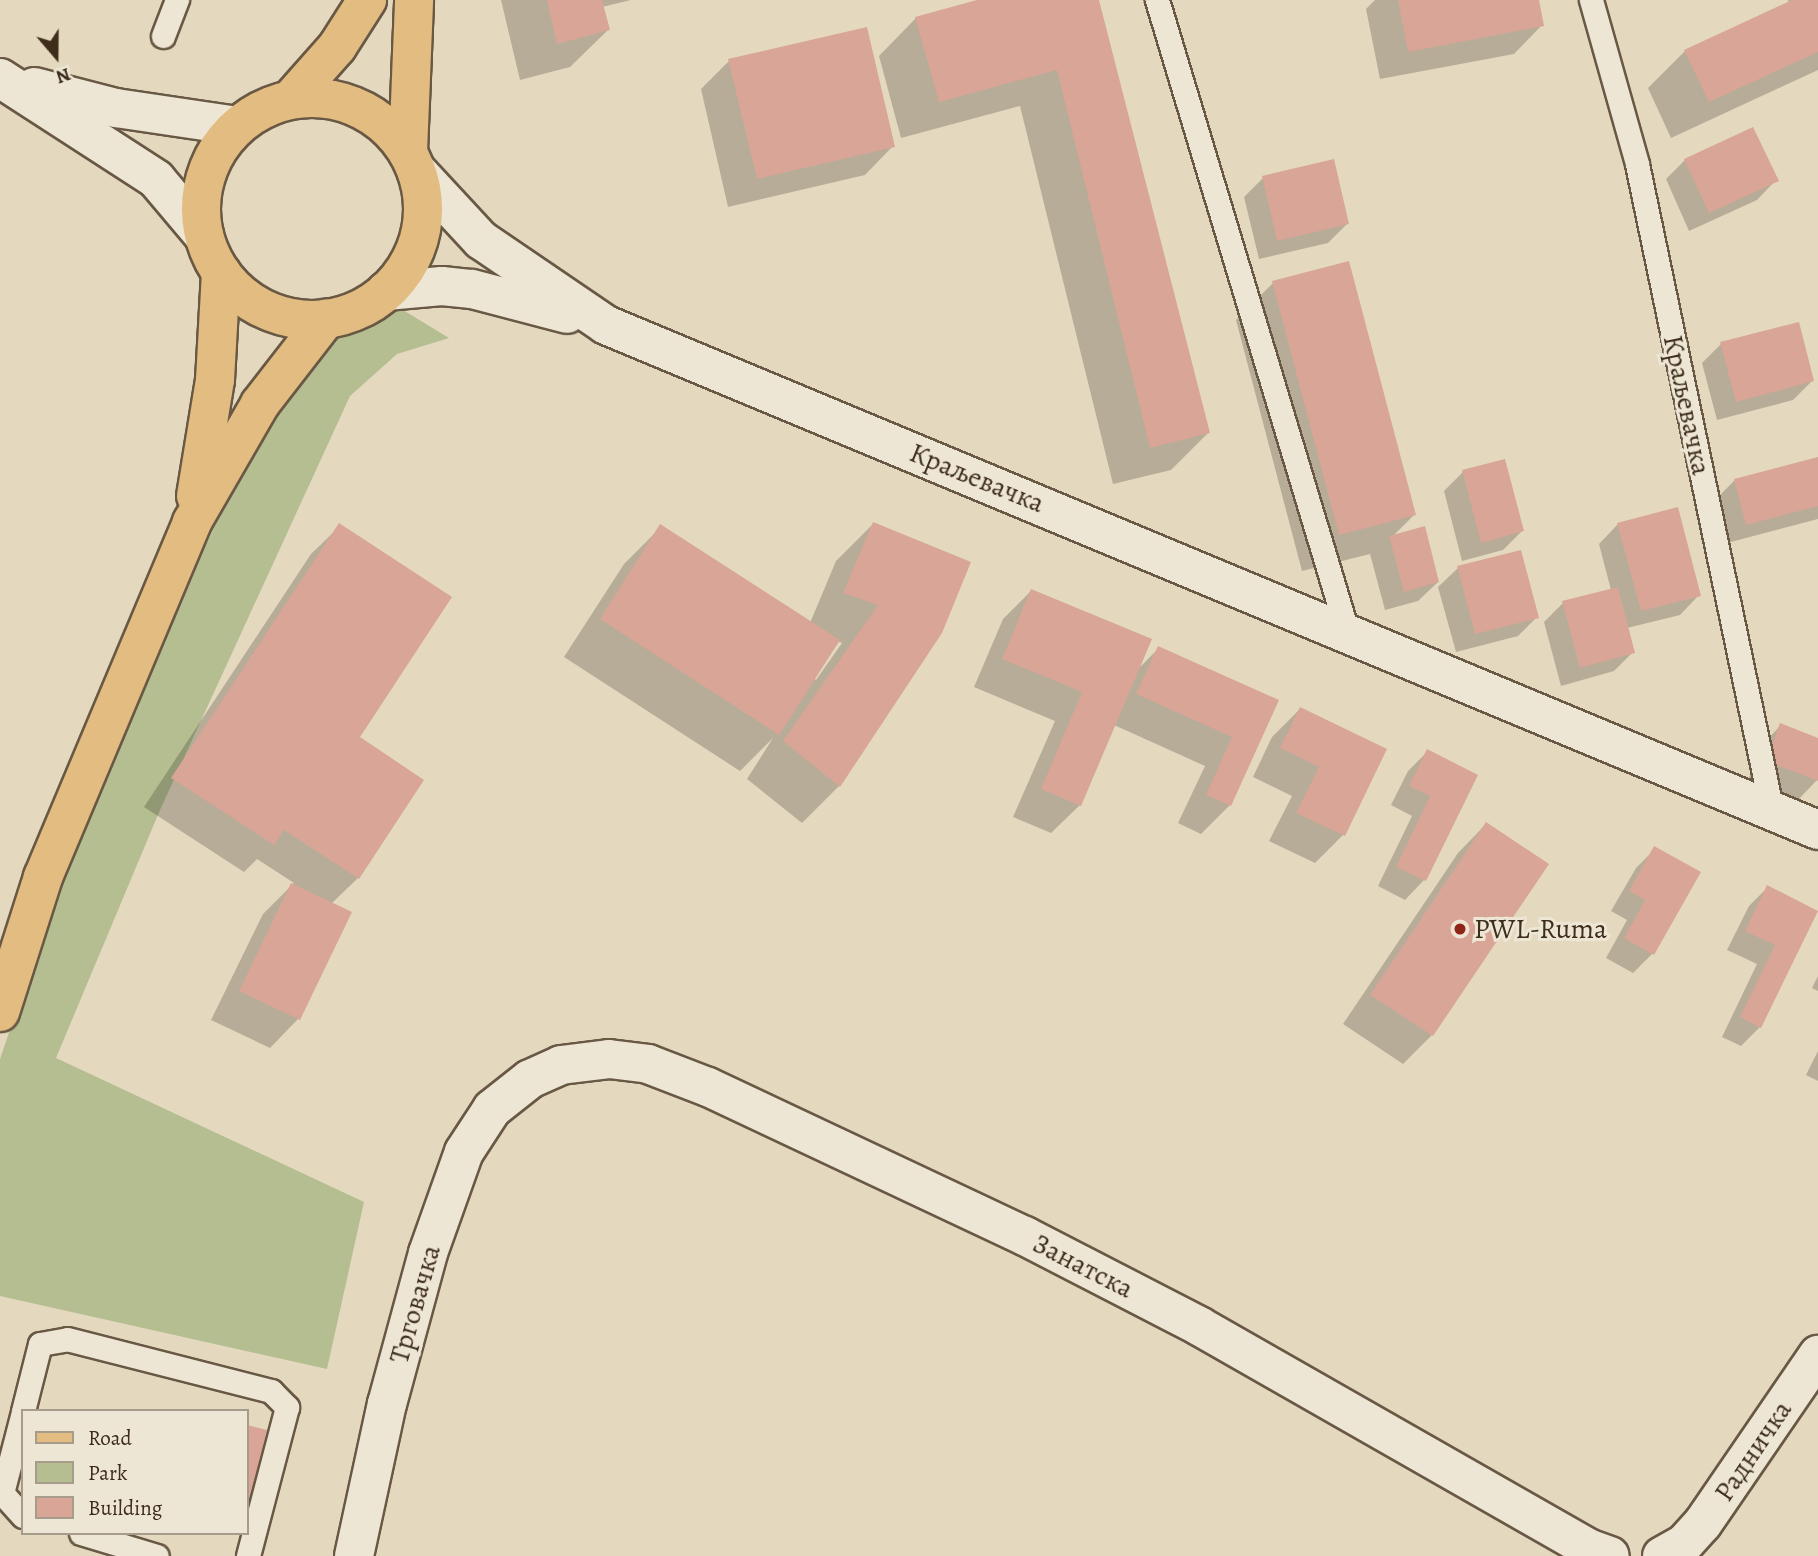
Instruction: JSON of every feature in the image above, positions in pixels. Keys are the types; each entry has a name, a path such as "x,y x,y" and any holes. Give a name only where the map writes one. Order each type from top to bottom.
{"main road":[{"path":"367,0 337,47 290,100 238,126 214,156 206,176 200,216 204,236 220,272 234,288 267,310 286,317 326,319 364,307 386,291 407,266 421,229 424,209 413,161 414,0"},
{"path":"0,78 116,108 238,126"},
{"path":"0,78 156,179 204,236"},
{"path":"290,100 329,99 366,111 413,161"},
{"name":"Краљевачка","path":"413,161 481,240 606,325"},
{"path":"192,522 215,380 220,272"},
{"name":"Краљевачка","path":"386,291 442,286 472,289 606,325 1347,631 1818,830"},
{"path":"0,1012 43,877 192,522 260,404 326,319"},
{"name":"Занатска","path":"530,1079 561,1065 609,1059 648,1064 708,1087 1025,1236 1174,1313 1588,1548 1610,1556"},
{"name":"Трговачка","path":"354,1556 387,1404 447,1195 476,1130 492,1109 530,1079"},
{"name":"Радничка","path":"1673,1550 1818,1355"}],"lane":[{"path":"163,36 177,0"},
{"path":"1157,0 1347,631"},
{"name":"Краљевачка","path":"1591,0 1637,164 1772,812"},
{"path":"24,1409 40,1344 67,1339 271,1391 288,1407 248,1556"},
{"path":"21,1419 2,1493 21,1514"},
{"path":"88,1535 157,1556"}],"green space":[{"path":"398,307 449,338 397,354 350,396 160,810 56,1058 364,1202 327,1369 0,1296 0,1059 78,829 247,454 325,341"}],"building":[{"path":"547,0 602,0 610,30 557,44"},
{"path":"977,0 1099,0 1210,433 1150,448 1057,70 939,102 915,17"},
{"path":"1398,0 1539,0 1544,26 1408,52"},
{"path":"1792,0 1818,0 1818,52 1709,102 1684,50"},
{"path":"867,27 895,147 757,179 728,59"},
{"path":"1753,127 1779,181 1709,213 1684,159"},
{"path":"1334,159 1349,224 1277,241 1262,176"},
{"path":"1349,261 1416,515 1339,535 1272,281"},
{"path":"1799,322 1814,381 1736,402 1720,342"},
{"path":"1818,457 1818,506 1746,525 1734,479"},
{"path":"1505,459 1524,531 1481,543 1462,470"},
{"path":"1678,507 1701,596 1641,611 1617,523"},
{"path":"873,522 971,562 942,633 840,787 783,741 878,605 843,593"},
{"path":"339,523 452,597 360,737 424,780 359,879 284,830 274,845 171,778"},
{"path":"660,524 840,640 779,735 600,619"},
{"path":"1425,526 1439,582 1404,592 1389,536"},
{"path":"1521,550 1539,618 1475,634 1457,566"},
{"path":"1618,587 1635,653 1580,668 1562,601"},
{"path":"1031,589 1152,639 1081,806 1041,789 1082,692 1002,659"},
{"path":"1158,646 1279,700 1231,806 1206,795 1232,737 1136,694"},
{"path":"1300,707 1387,749 1345,836 1296,813 1319,767 1280,748"},
{"path":"1780,723 1818,738 1818,781 1766,761"},
{"path":"1427,749 1478,775 1426,881 1396,867 1430,796 1409,786"},
{"name":"PWL-Ruma","path":"1486,822 1549,864 1433,1036 1370,995"},
{"path":"1654,846 1701,872 1654,955 1624,938 1645,900 1629,891"},
{"path":"291,883 352,912 300,1020 239,991"},
{"path":"1767,885 1818,911 1761,1028 1740,1017 1775,945 1745,931"},
{"path":"248,1425 267,1430 250,1500 248,1499"}],"place":[{"name":"PWL-Ruma","path":"1460,929"}]}
